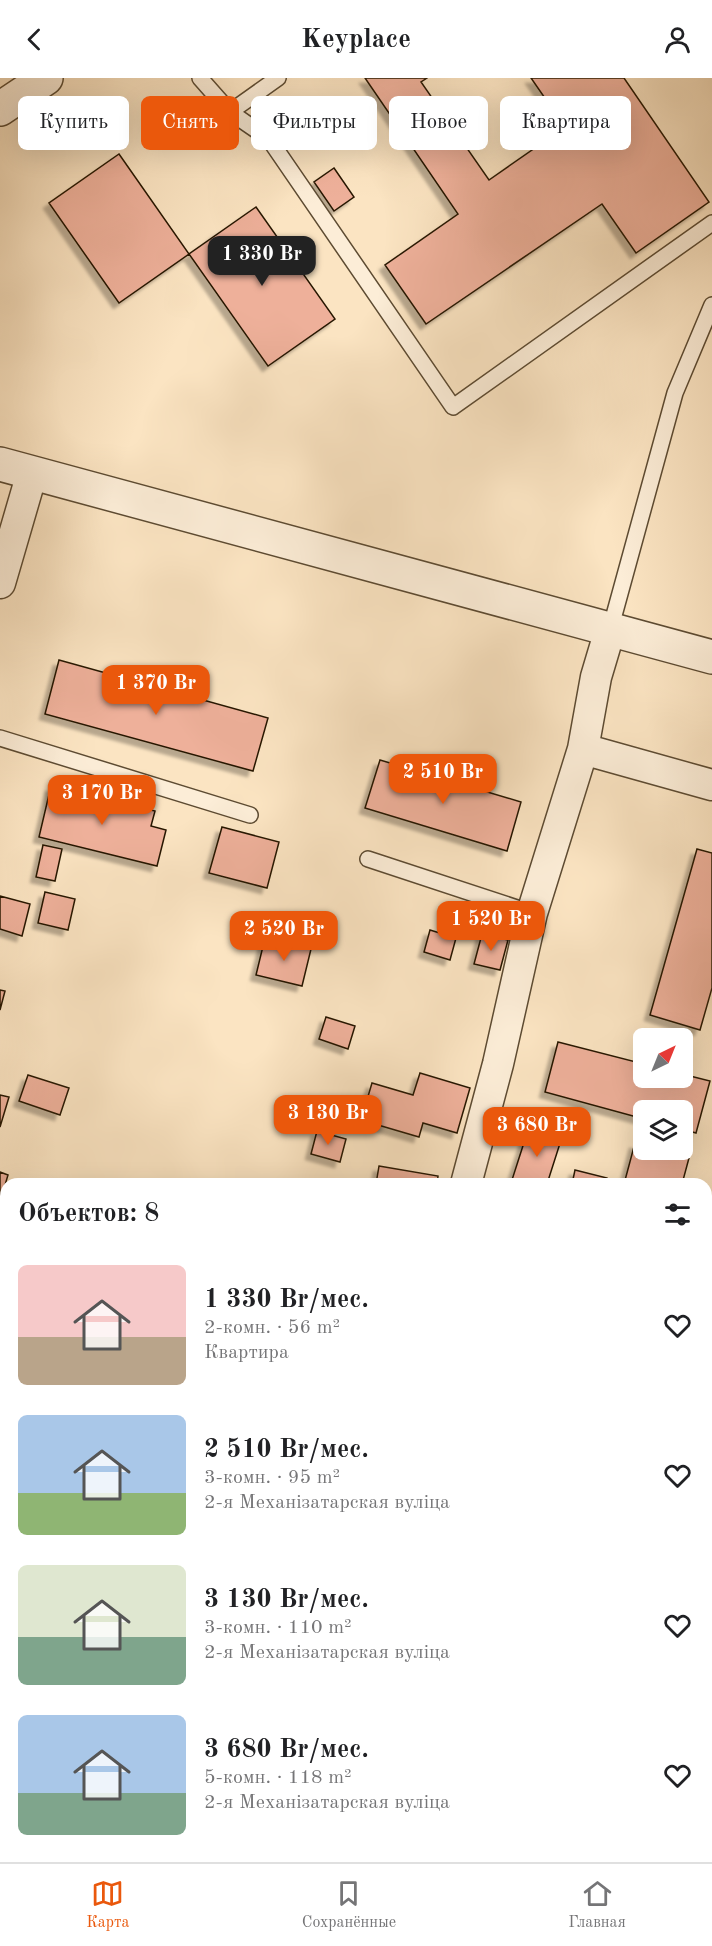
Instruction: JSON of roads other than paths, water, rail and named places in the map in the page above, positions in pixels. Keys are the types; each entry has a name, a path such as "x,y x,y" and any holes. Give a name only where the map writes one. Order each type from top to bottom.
{"street":[{"path":"0,109 46,78"},
{"path":"0,464 712,657"},
{"path":"0,584 32,473"},
{"path":"468,1178 498,1064 531,913 583,749 593,688 610,630"},
{"path":"583,749 712,785"}],"lane":[{"path":"200,78 216,96"},
{"path":"239,106 278,78"},
{"path":"239,118 269,139 453,408 712,223"},
{"path":"610,630 675,393 712,305"},
{"path":"0,738 250,815"},
{"path":"368,859 531,913"}]}
